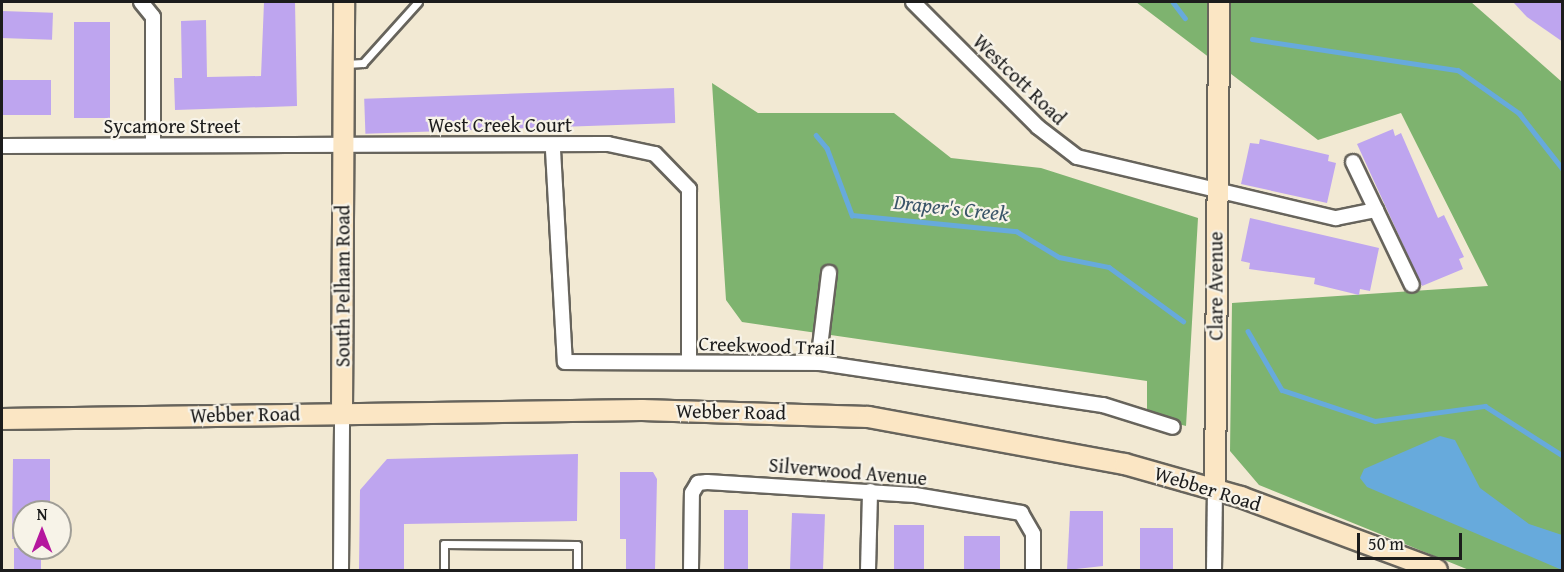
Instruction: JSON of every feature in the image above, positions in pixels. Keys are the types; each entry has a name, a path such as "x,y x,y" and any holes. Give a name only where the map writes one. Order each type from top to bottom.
{"main road":[{"name":"South Pelham Road","path":"342,412 344,2"},
{"name":"Clare Avenue","path":"1215,489 1215,192 1219,2"},
{"name":"Webber Road","path":"2,419 342,412 759,411 868,417 1033,444 1215,489 1437,570"}],"street":[{"path":"141,2 153,17 153,144"},
{"name":"Westcott Road","path":"913,2 1038,127 1077,157 1215,192 1336,218 1376,210"},
{"name":"Sycamore Street","path":"2,146 343,143"},
{"name":"West Creek Court","path":"343,143 608,144 655,154 689,189 689,362"},
{"name":"Creekwood Trail","path":"553,150 565,362 818,363 1103,405 1173,427"},
{"path":"1353,162 1412,285"},
{"path":"818,363 829,273"},
{"name":"South Pelham Road","path":"340,570 342,412"},
{"name":"Silverwood Avenue","path":"691,570 692,493 698,483 870,491 1021,513 1033,534 1033,570"},
{"name":"Clare Avenue","path":"1214,570 1215,489"},
{"path":"867,570 870,491"}],"lane":[{"path":"344,65 363,63 418,2"},
{"path":"444,570 444,544 577,545 577,570"}],"green space":[{"path":"1136,2 1471,2 1562,82 1562,570 1469,570 1259,485 1230,451 1232,303 1488,286 1401,113 1318,140"},
{"path":"712,83 758,113 894,113 951,158 1041,168 1198,218 1186,426 1147,416 1147,381 742,322 726,300"}],"water":[{"path":"1440,436 1455,440 1480,488 1529,524 1562,535 1562,570 1367,487 1360,478 1364,469"}],"building":[{"path":"264,2 295,2 297,106 175,110 174,78 182,78 181,21 206,20 207,77 261,76"},
{"path":"1513,2 1563,2 1563,42 1527,17"},
{"path":"2,11 53,13 52,40 2,38"},
{"path":"74,22 110,22 110,118 74,118"},
{"path":"2,80 51,80 51,115 2,115"},
{"path":"674,88 675,123 365,134 364,99"},
{"path":"1393,129 1395,136 1401,133 1438,218 1444,215 1464,257 1459,259 1463,269 1422,286 1357,144"},
{"path":"1260,139 1329,155 1328,161 1336,163 1327,203 1241,184 1250,143 1259,144"},
{"path":"1250,218 1379,248 1370,291 1360,289 1359,295 1314,284 1315,278 1249,269 1250,263 1241,261"},
{"path":"578,454 577,521 404,524 404,570 359,570 360,490 387,459"},
{"path":"13,459 50,459 50,500 12,500"},
{"path":"620,472 653,472 657,479 655,570 626,570 626,539 620,539"},
{"path":"724,510 748,510 748,570 724,570"},
{"path":"1070,511 1103,511 1103,566 1067,570"},
{"path":"792,513 825,514 823,570 790,570"},
{"path":"894,525 924,525 924,570 894,570"},
{"path":"1140,528 1173,528 1173,570 1140,570"},
{"path":"964,536 1000,536 1000,570 964,570"},
{"path":"14,560 41,560 41,570 14,570"}],"waterway":[{"name":"Draper's Creek","path":"1173,2 1185,18"},
{"name":"Draper's Creek","path":"1252,39 1458,70 1519,113 1562,168"},
{"name":"Draper's Creek","path":"816,135 827,148 852,215 1016,231 1059,257 1109,267 1183,321"},
{"name":"Draper's Creek","path":"1248,331 1282,390 1375,421 1485,406 1562,455"}]}
